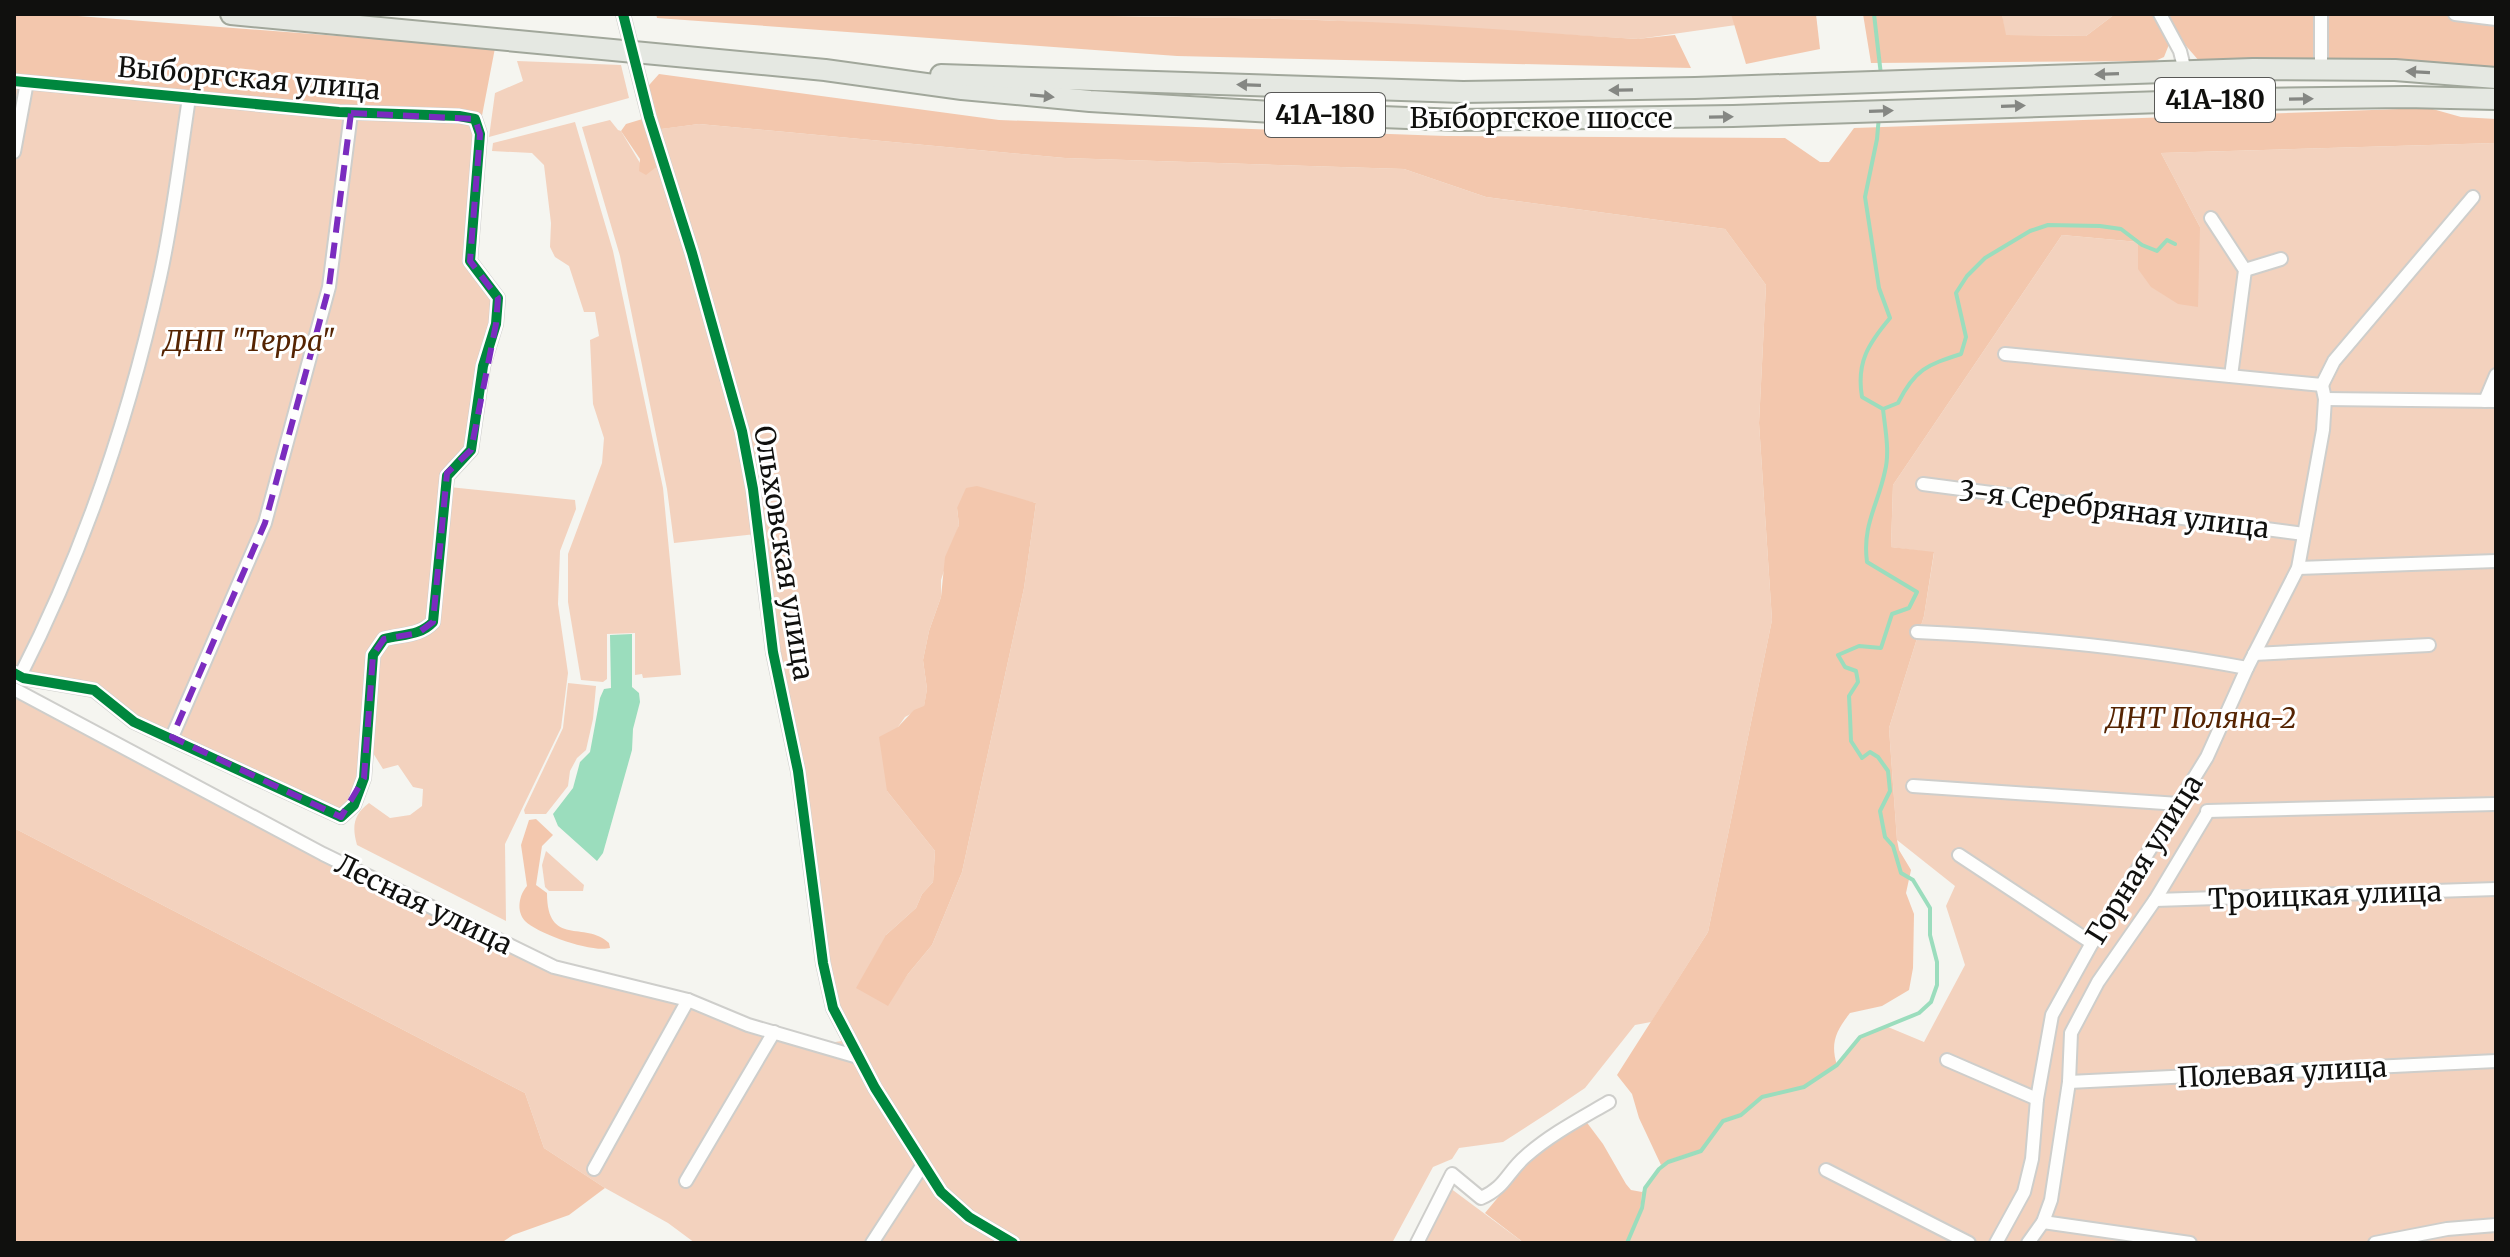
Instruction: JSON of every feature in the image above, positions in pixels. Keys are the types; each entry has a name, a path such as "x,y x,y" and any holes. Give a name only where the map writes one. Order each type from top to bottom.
{"main road":[{"name":"Выборгское шоссе","path":"231,14 825,70 977,91 1304,114 1459,120 1827,113 2255,99 2496,99"},
{"name":"Выборгское шоссе","path":"825,70 1463,92 1755,86 2185,71"},
{"name":"41А-180","path":"2185,71 2395,70 2496,78"}],"street":[{"name":"Ольховская улица","path":"623,14 650,121 705,294 742,431 753,489 775,666 798,771 823,963 833,1008 858,1057 922,1166 941,1192 969,1217 1013,1243"},
{"path":"2160,14 2180,51 2185,71"},
{"path":"2321,14 2321,69"},
{"path":"2455,14 2496,19"},
{"path":"14,152 20,82"},
{"name":"Выборгская улица","path":"20,82 351,113 459,116 475,119 480,134 470,261 498,298 496,324 483,366 471,450 447,476 433,622 418,633 384,639 373,655 364,778 354,805 341,817 172,737"},
{"path":"189,98 161,275 131,393 57,602 17,675 94,690 134,722 172,737 265,523 329,287 351,113"},
{"path":"2005,354 2322,385 2334,361 2473,197"},
{"path":"2211,218 2245,270 2231,376"},
{"path":"2245,270 2281,259"},
{"path":"2325,399 2491,401 2496,375"},
{"name":"Горная улица","path":"1996,1243 2024,1192 2032,1159 2037,1099 2052,1015 2092,943 2207,757 2247,668 2298,568 2323,430 2325,399 2322,385"},
{"name":"3-я Серебряная улица","path":"1923,484 2304,534"},
{"path":"2298,568 2496,561"},
{"path":"1917,632 2181,657 2247,668"},
{"path":"2254,654 2429,645"},
{"name":"Лесная улица","path":"14,689 323,854 541,961 591,977 688,1000 748,1025 858,1057"},
{"path":"1913,786 2179,804"},
{"path":"2028,1243 2043,1222 2055,1178 2069,1082 2071,1033 2098,982 2155,900 2206,813 2496,804"},
{"path":"1959,855 2092,943"},
{"name":"Троицкая улица","path":"2155,900 2496,889"},
{"path":"594,1169 688,1000"},
{"path":"686,1181 774,1032"},
{"path":"1947,1060 2037,1099"},
{"name":"Полевая улица","path":"2069,1082 2496,1061"},
{"path":"1417,1243 1452,1174 1481,1198 1505,1184 1523,1159 1560,1130 1609,1102"},
{"path":"872,1243 922,1166"},
{"path":"1826,1170 1969,1243"},
{"path":"2043,1222 2190,1243"},
{"path":"2375,1243 2447,1229 2496,1225"}],"highlighted area":[{"path":"351,113 475,119 480,134 470,261 498,298 496,324 471,450 447,473 433,622 418,633 384,639 373,655 364,778 341,817 172,737 265,523 329,287"}],"green space":[{"path":"1052,14 1731,14 1736,25 1638,39 1321,20"},
{"path":"2002,14 2115,14 2086,36 2005,35"},
{"path":"517,61 621,65 629,98 489,137 495,93 523,81"},
{"name":"ДНП \"Терра\"","path":"14,81 475,119 470,261 498,298 471,450 449,471 449,487 575,500 576,509 560,551 558,604 568,673 561,728 505,844 506,921 357,845 355,822 369,803 390,818 410,815 422,806 423,789 413,787 398,765 383,769 373,753 368,753 364,778 341,817 134,722 106,698 14,673"},
{"path":"610,120 621,131 640,163 653,130 699,124 1065,158 1404,169 1486,197 1725,229 1766,285 1759,423 1772,620 1708,932 1651,1022 1635,1025 1585,1088 1551,1111 1503,1142 1459,1148 1452,1159 1433,1167 1392,1243 695,1243 668,1223 605,1188 544,1148 525,1093 14,828 14,690 515,950 692,1002 816,1045 848,1040 837,1019 756,534 674,543 667,489 620,256 582,127","holes":["1014,498 1036,503 1024,588 962,872 932,945 887,1005 886,935 916,908 922,894 933,882 935,851 887,791 898,727 905,717 924,707 927,689 923,660 941,597 941,580 959,525 957,508"]},
{"path":"575,122 613,251 663,488 681,675 643,678 642,674 635,675 635,633 607,634 607,679 603,682 581,680 568,602 568,554 602,463 604,438 593,404 590,340 599,336 595,312 584,312 569,266 555,257 550,247 551,223 544,165 532,153 492,151 493,143"},
{"name":"ДНТ Поляна-2","path":"2496,143 2496,1243 1629,1243 1642,1208 1642,1192 1661,1165 1701,1151 1723,1121 1741,1115 1762,1097 1804,1087 1837,1065 1860,1037 1888,1027 1924,1042 1965,965 1946,906 1955,886 1897,840 1889,728 1924,616 1934,553 1891,547 1893,485 2062,235 2138,242 2138,269 2200,227 2161,153"},
{"path":"568,683 596,686 586,750 570,771 568,786 546,814 525,814 524,810 563,728"},
{"path":"546,851 584,885 583,891 549,891 545,887 542,865"},
{"path":"1450,1188 1524,1243 1417,1243"}],"shaded area":[{"path":"14,14 52,14 495,48 480,126 475,119 14,81"},
{"path":"656,14 1234,18 1397,23 1637,39 1675,35 1691,68 1177,56 657,18"},
{"path":"1731,14 1816,14 1820,49 1746,64"},
{"path":"1863,14 2002,14 2006,35 2086,36 2115,14 2455,14 2496,20 2496,68 2333,58 2200,62 2180,39 2170,42 2164,57 2155,61 1871,63"},
{"path":"659,74 999,120 1446,136 1785,138 1820,162 1829,162 1854,128 2429,108 2461,117 2496,119 2496,143 2161,153 2200,227 2198,307 2178,304 2151,287 2138,269 2138,242 2062,235 1893,485 1891,547 1934,552 1924,616 1889,728 1897,840 1899,850 1911,870 1906,893 1914,914 1913,968 1909,990 1882,1006 1850,1013 1836,1038 1834,1050 1837,1065 1804,1087 1762,1097 1741,1115 1723,1121 1701,1151 1661,1165 1639,1118 1632,1094 1617,1075 1708,932 1772,620 1759,423 1766,285 1725,229 1486,197 1404,169 1065,158 699,124 654,130 664,165 646,175 639,171 640,159 621,131 626,124 649,117 642,93"},
{"path":"977,486 1036,503 1024,588 962,872 932,945 908,974 888,1006 856,988 886,935 916,908 922,894 933,882 935,851 887,791 879,737 898,727 914,710 924,706 927,689 923,660 941,597 945,557 959,525 957,508 966,488"},
{"path":"632,634 632,687 639,693 640,702 633,729 632,750 603,853 597,861 558,826 553,814 573,788 580,762 590,752 600,698 604,689 611,688 610,635"},
{"path":"536,819 553,835 542,846 536,885 547,893 553,921 560,927 599,937 609,943 610,948 591,948 566,941 541,931 522,917 520,903 527,886 521,845 529,820"},
{"path":"14,828 525,1093 544,1148 605,1188 569,1215 513,1235 501,1243 14,1243"},
{"path":"1585,1120 1626,1184 1631,1190 1642,1192 1629,1243 1524,1243 1485,1213 1530,1159"}],"waterway":[{"path":"1874,14 1881,75"},
{"path":"1627,1243 1642,1208 1645,1188 1659,1169 1668,1162 1701,1151 1723,1121 1741,1115 1762,1097 1804,1087 1837,1065 1860,1037 1919,1013 1931,1002 1937,985 1937,962 1930,935 1930,908 1913,880 1901,873 1893,846 1885,837 1880,811 1890,791 1888,771 1870,752 1862,758 1851,741 1849,696 1858,682 1856,671 1845,667 1838,655 1859,646 1881,648 1892,614 1909,608 1917,592 1867,562 1869,526 1887,456 1883,409 1862,397 1861,385 1866,354 1890,318 1879,288 1865,197 1879,116"},
{"path":"1883,409 1898,403 1916,375 1923,370 1961,354 1966,337 1956,293 1985,258 2030,231 2048,225 2100,226 2121,229 2142,245 2157,251 2167,240 2175,244"}],"cycle path":[{"path":"623,14 649,117 692,253 742,431 753,489 773,652 798,771 823,963 833,1008 875,1088 941,1192 969,1217 1013,1243"},
{"path":"14,81 339,112 475,119 480,134 470,261 498,298 496,324 483,366 471,450 447,476 433,622 417,632 384,639 373,655 364,778 354,805 341,817 134,722 94,690 23,678 14,673"}]}
